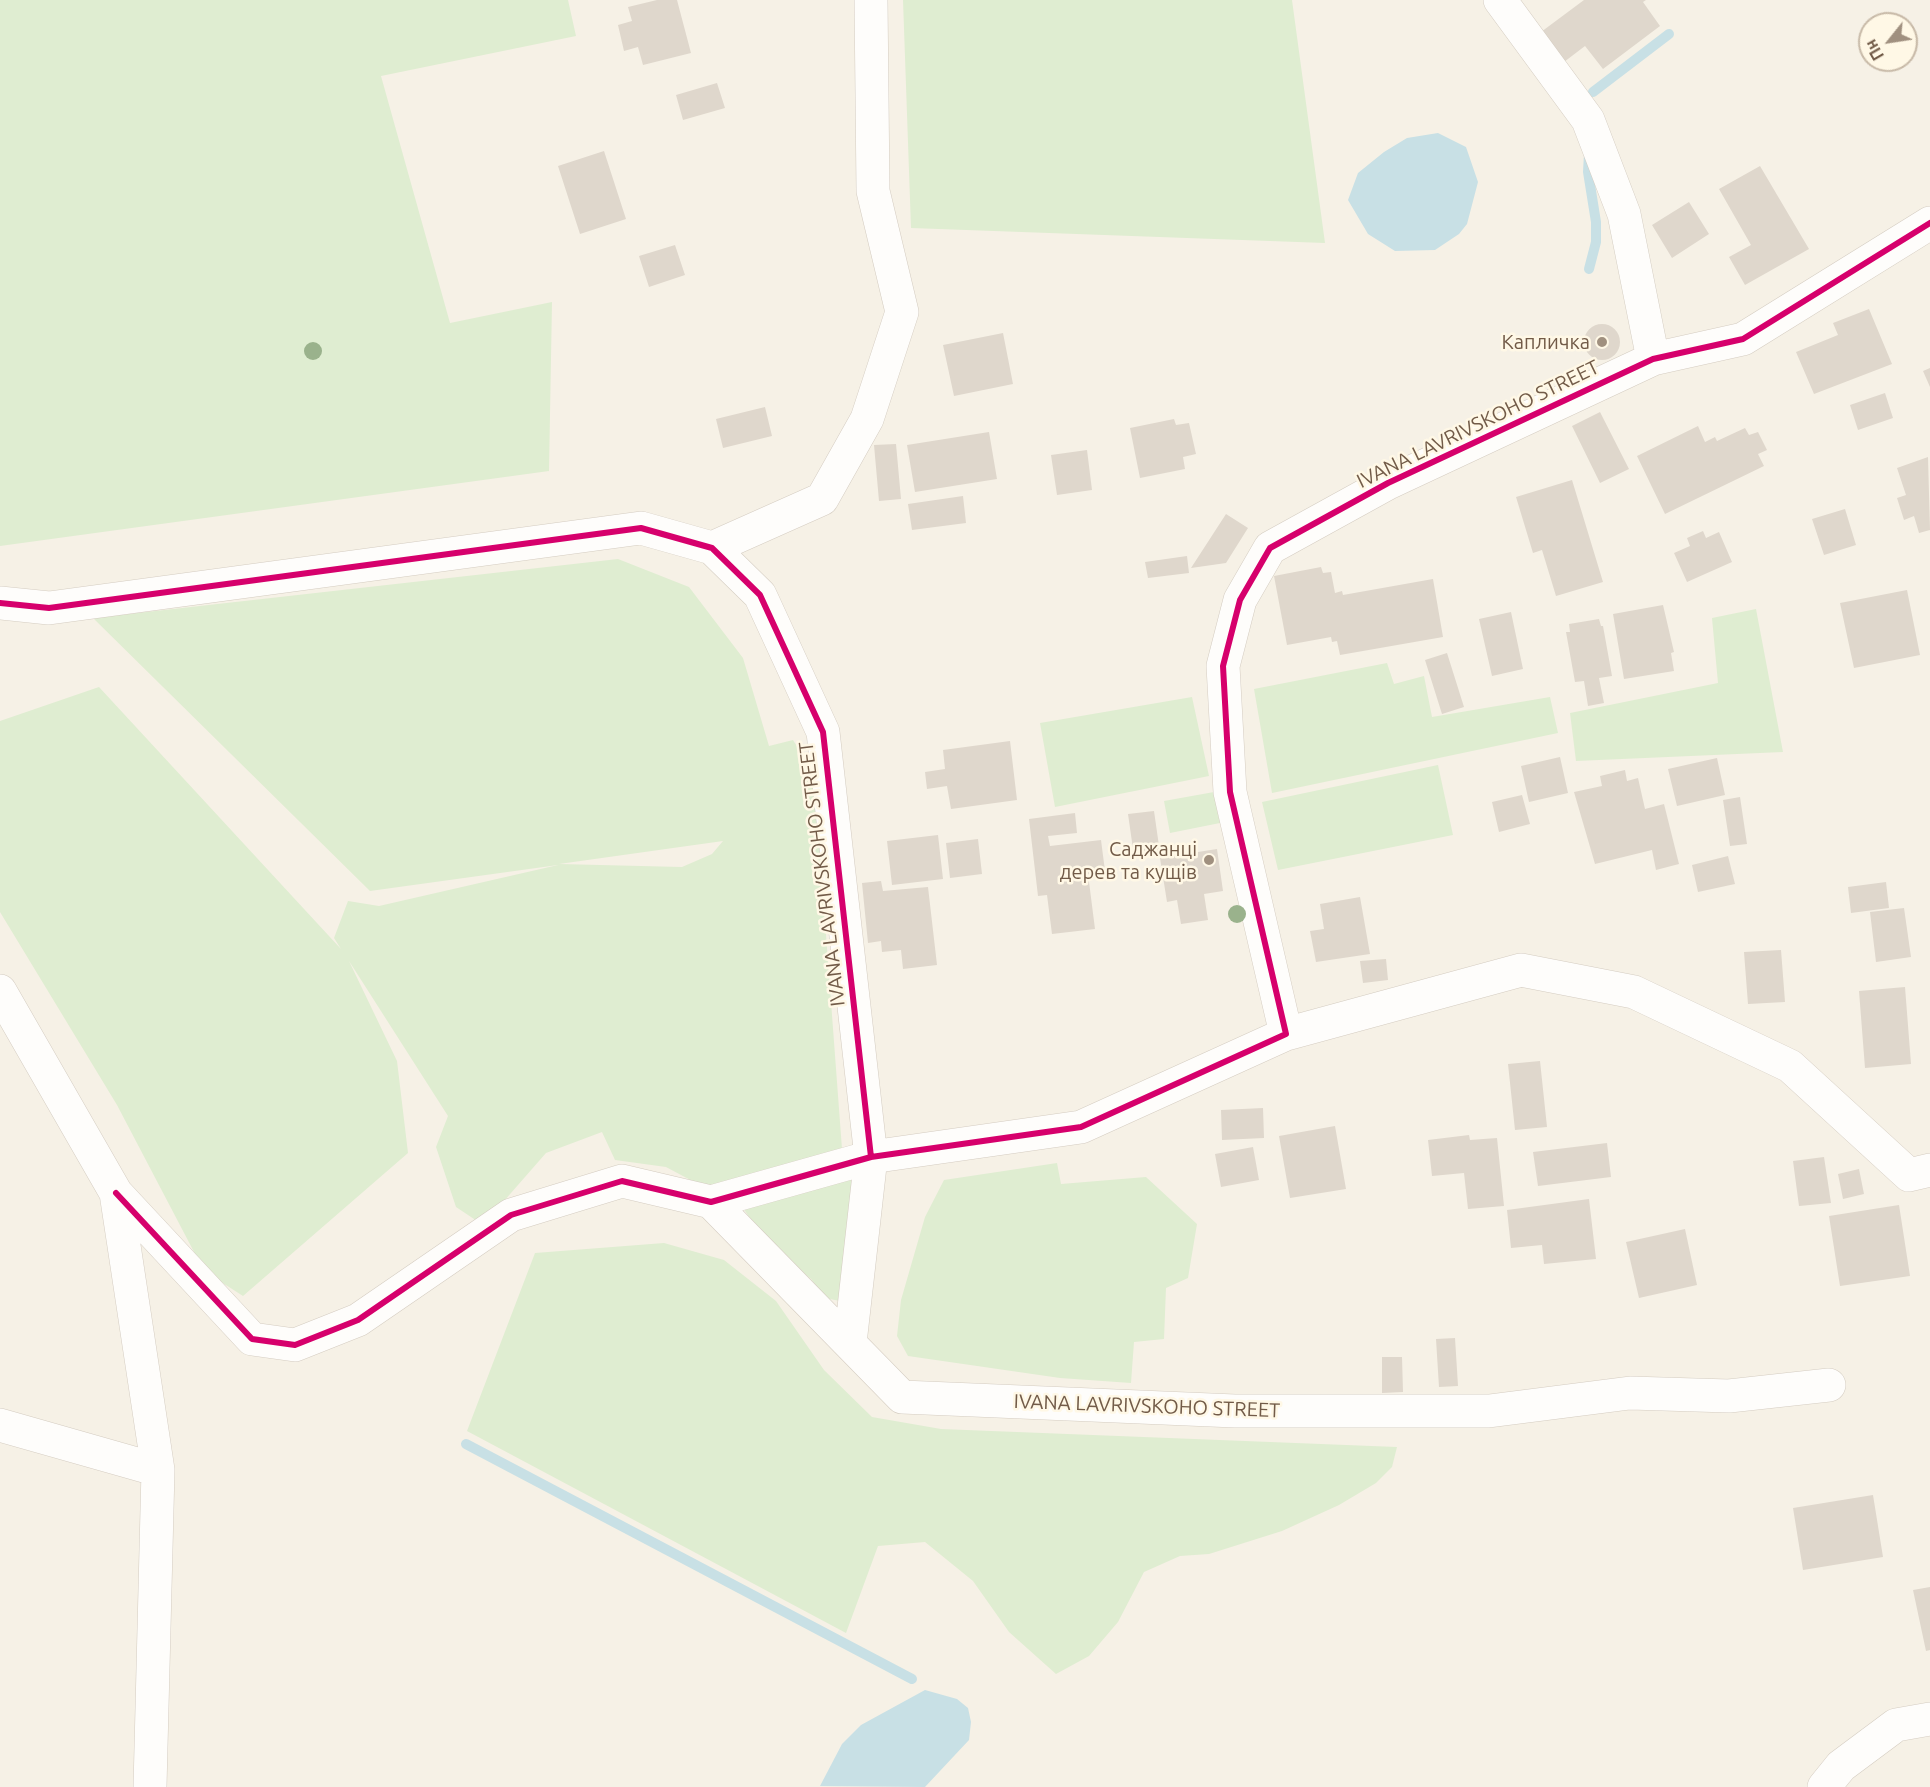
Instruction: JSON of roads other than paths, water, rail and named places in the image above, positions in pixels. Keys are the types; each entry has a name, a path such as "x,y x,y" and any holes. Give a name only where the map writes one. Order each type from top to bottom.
{"street":[{"path":"0,603 49,608 641,528 712,548 822,498 867,419 902,312 873,191 871,0"},
{"path":"1500,0 1588,120 1624,214 1653,359"},
{"name":"IVANA LAVRIVSKOHO STREET","path":"1286,1034 1230,792 1223,666 1240,600 1270,548 1388,483 1653,359 1743,339 1930,224"},
{"name":"IVANA LAVRIVSKOHO STREET","path":"712,548 760,595 823,732 871,1157 850,1343"},
{"path":"0,991 116,1193 252,1339 295,1345 358,1320 511,1215 622,1181 711,1202 871,1157 1081,1126 1286,1034 1521,970 1634,992 1790,1066 1909,1175 1930,1170"},
{"path":"116,1193 158,1470 150,1787"},
{"name":"IVANA LAVRIVSKOHO STREET","path":"711,1202 902,1397 1223,1411 1489,1411 1630,1393 1729,1396 1829,1385"},
{"path":"0,1425 158,1470"},
{"path":"1824,1787 1841,1766 1896,1725 1930,1719"}],"water":[{"path":"1438,133 1466,147 1478,182 1467,224 1459,234 1435,250 1395,251 1368,234 1348,200 1358,173 1384,152 1407,138"},
{"path":"925,1690 957,1699 968,1708 971,1722 969,1740 925,1787 820,1786 842,1744 861,1725"}],"waterway":[{"path":"1593,92 1669,34"},
{"path":"1589,154 1588,172 1596,222 1596,242 1589,269"},
{"path":"466,1444 912,1679"}],"place":[{"name":"Капличка","path":"1602,342"},
{"name":"Саджанці дерев та кущів","path":"1209,860"}]}
